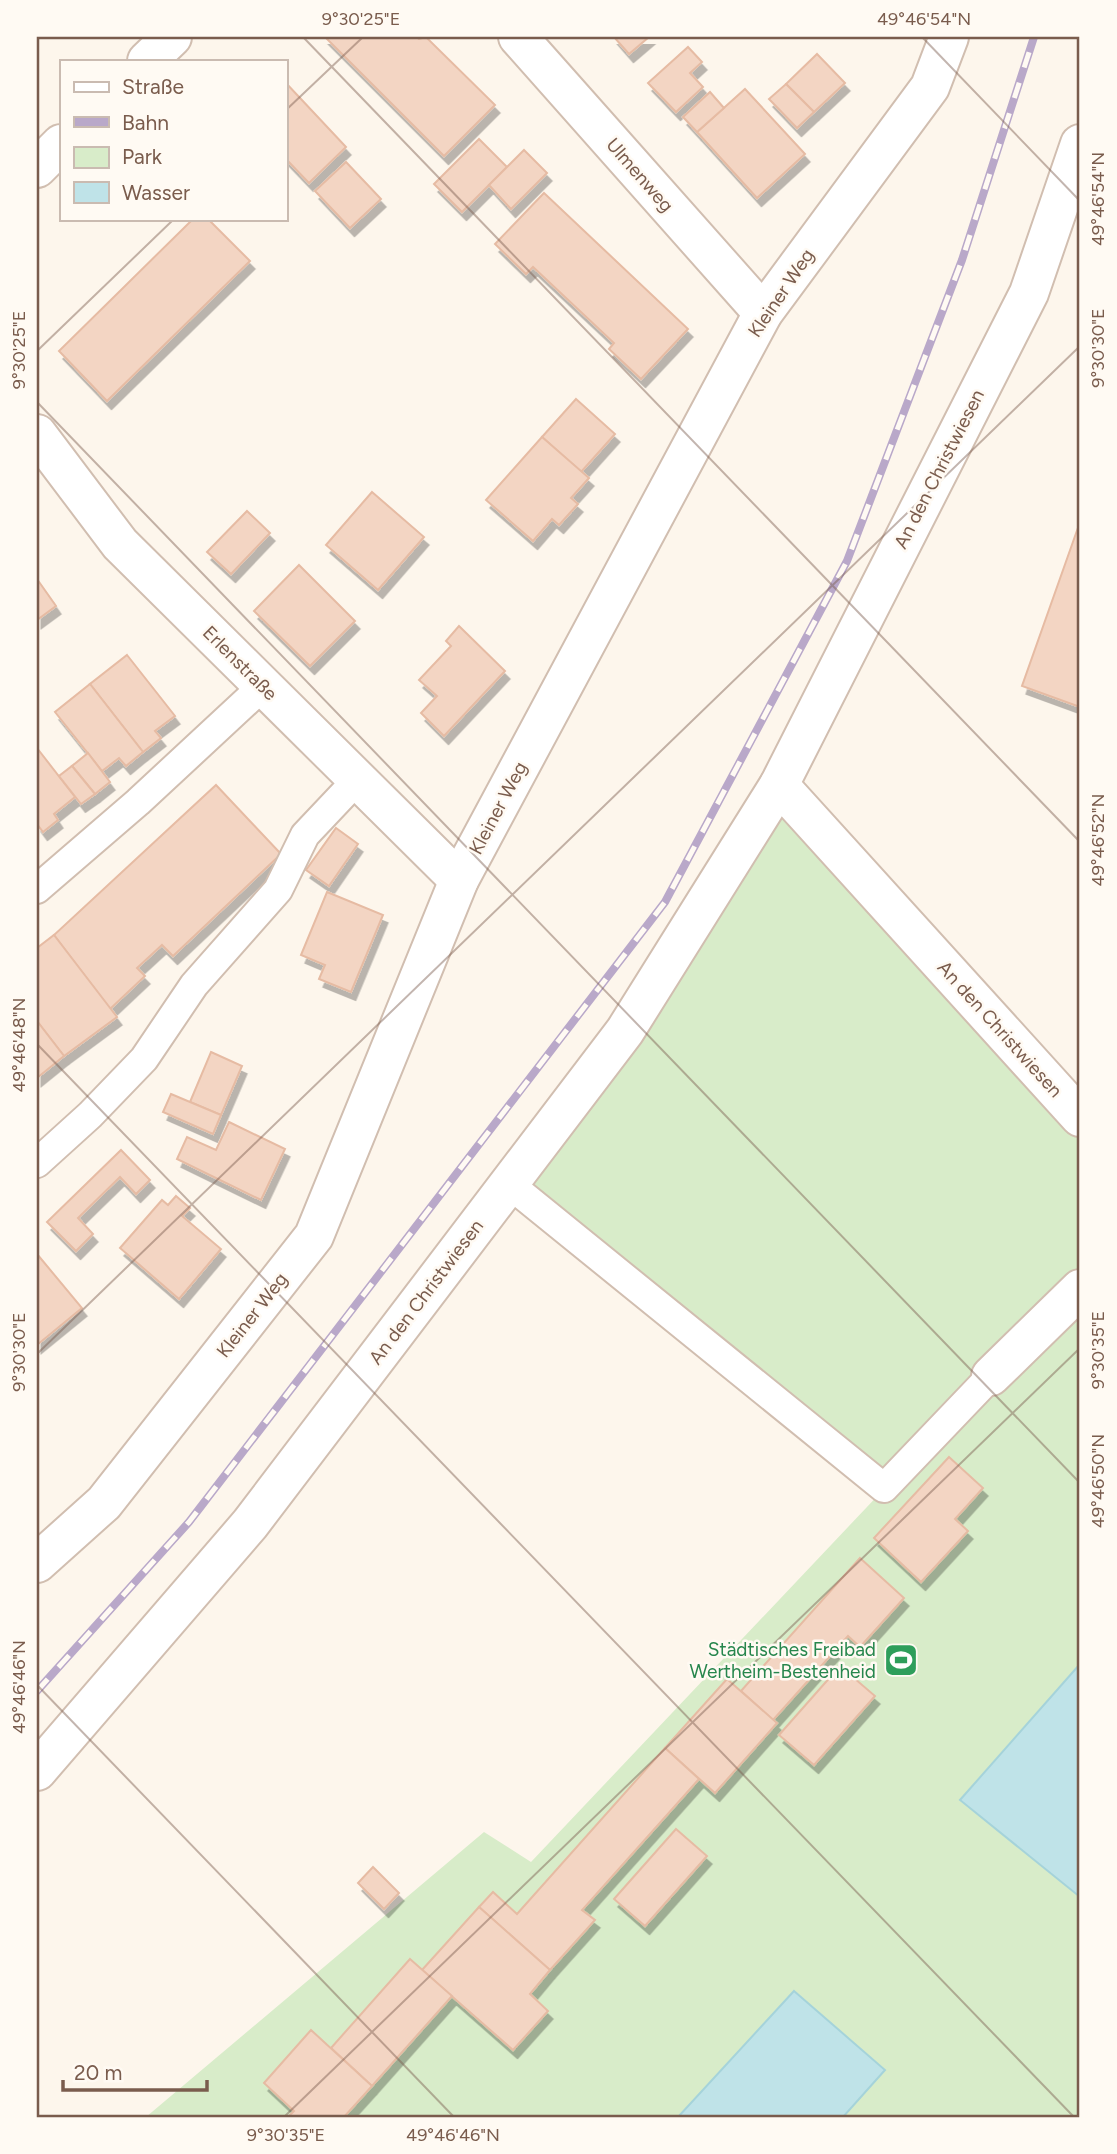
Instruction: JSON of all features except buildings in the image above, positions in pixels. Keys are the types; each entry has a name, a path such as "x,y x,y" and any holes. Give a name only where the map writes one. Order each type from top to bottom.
{"street":[{"path":"148,60 172,37"},
{"name":"Ulmenweg","path":"518,37 763,313"},
{"name":"Kleiner Weg","path":"37,1563 104,1503 314,1236 459,880 763,313 930,87 949,37"},
{"name":"An den Christwiesen","path":"37,1771 250,1524 625,1031 779,785 1028,293 1080,144"},
{"path":"37,168 60,145"},
{"name":"Erlenstraße","path":"37,434 120,544 459,880"},
{"name":"An den Christwiesen","path":"779,785 1080,1117"},
{"path":"991,1376 1080,1289"}],"lane":[{"path":"37,889 138,802 263,686"},
{"path":"37,1163 90,1115 144,1059 194,985 278,891 305,835 357,780"},
{"path":"509,1184 884,1488 991,1376"}],"green space":[{"name":"Städtisches Freibad Wertheim-Bestenheid","path":"779,785 1080,1117 1080,2117 146,2117 484,1832 531,1862 884,1489 509,1184"}],"water":[{"path":"1080,1664 1080,1897 960,1800"},
{"path":"794,1991 885,2070 843,2117 678,2117"}],"railway":[{"path":"37,1691 189,1522 665,902 847,561 962,260 1034,37"}],"place":[{"name":"Städtisches Freibad Wertheim-Bestenheid","path":"901,1660"}]}
